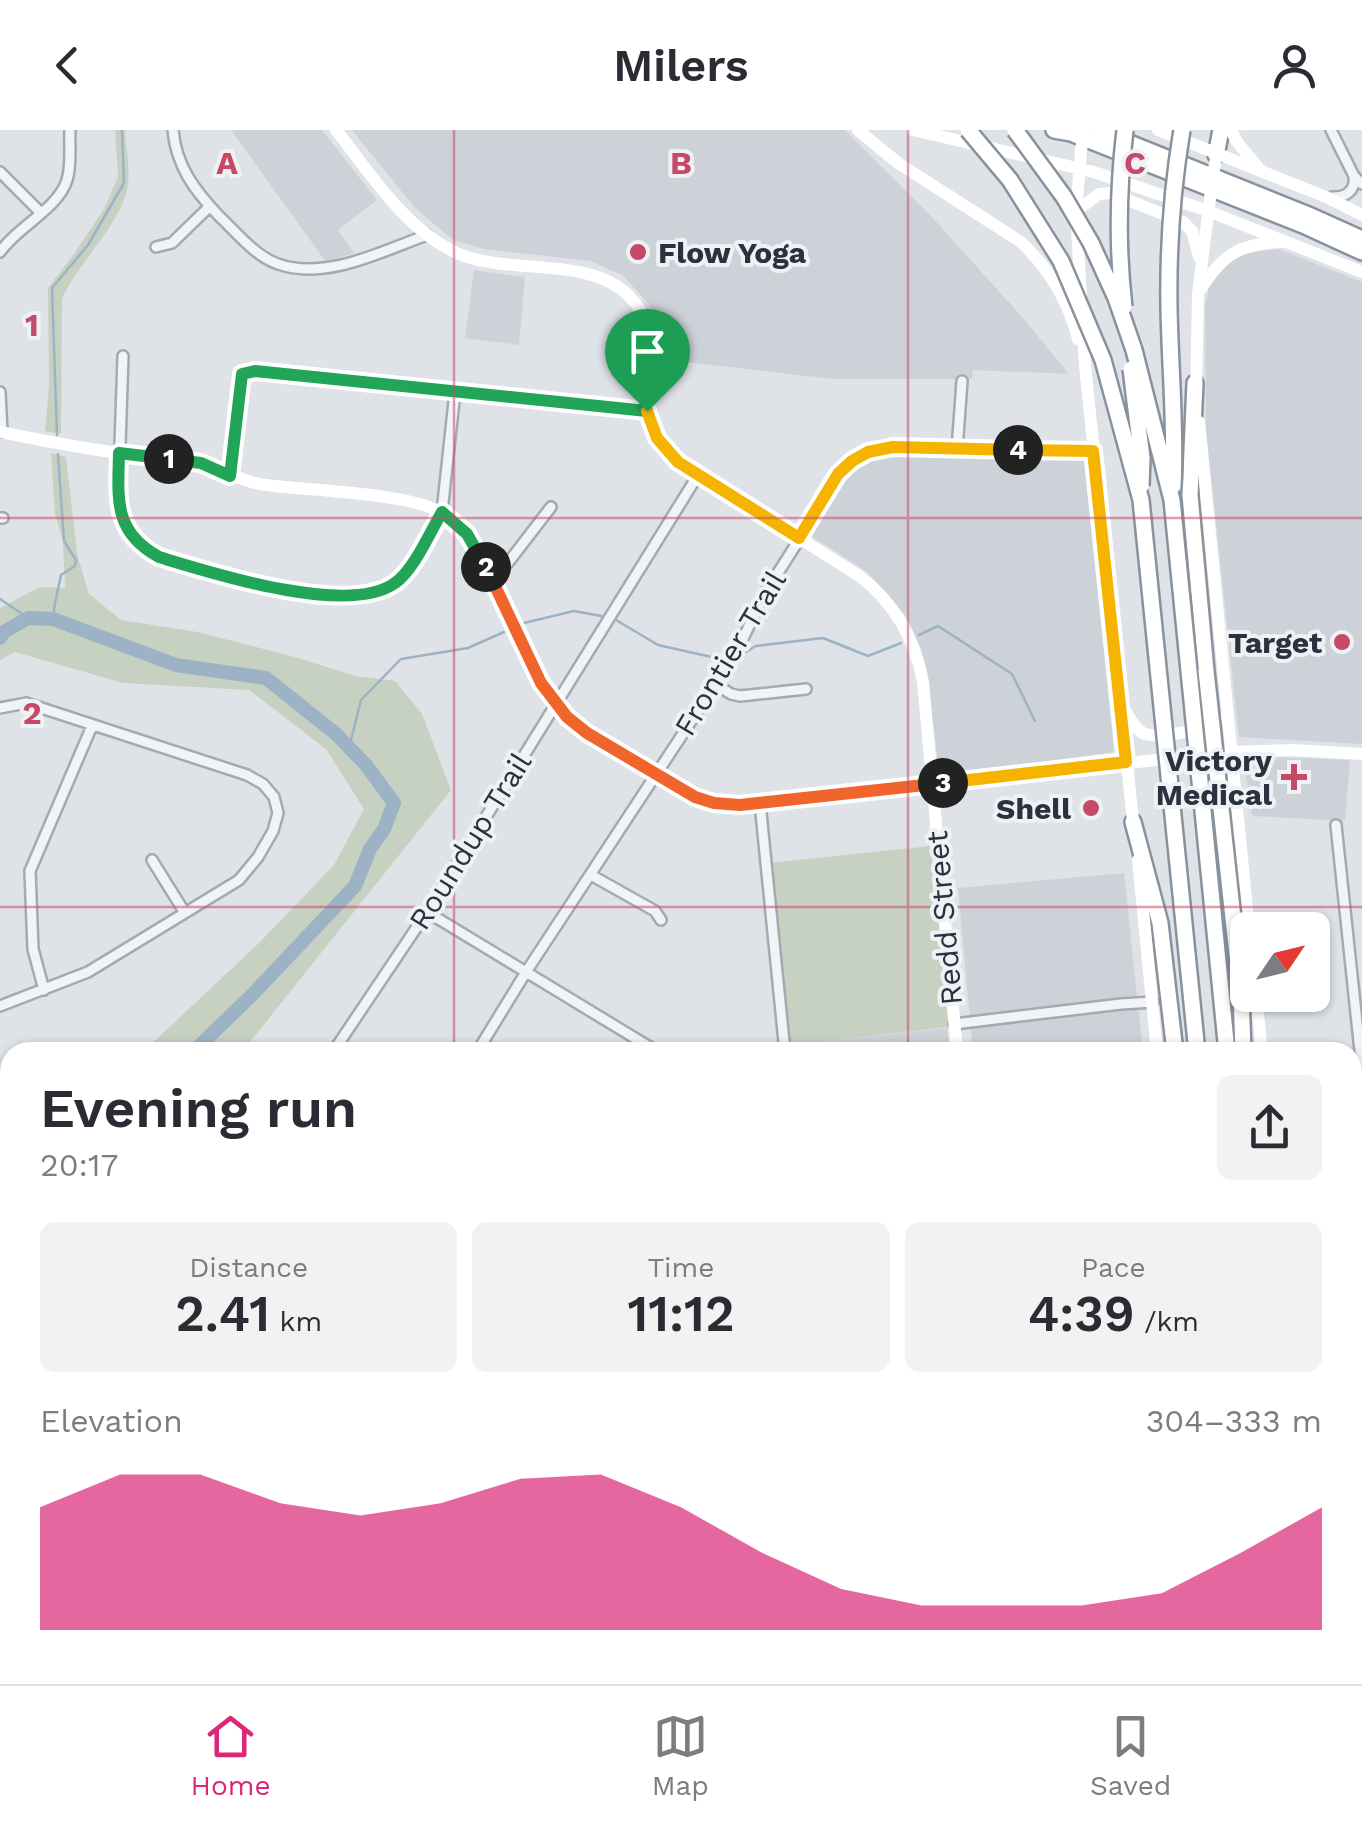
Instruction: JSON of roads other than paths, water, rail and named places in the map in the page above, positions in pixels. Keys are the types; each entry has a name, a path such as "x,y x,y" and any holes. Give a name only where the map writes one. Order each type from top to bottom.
{"highway":[{"path":"968,130 1010,180 1061,261 1104,360 1141,500"},
{"path":"1015,130 1064,197 1116,298 1134,350 1172,500 1226,1042"},
{"path":"1054,130 1223,192 1362,252"},
{"path":"1098,130 1362,239"},
{"path":"1126,130 1119,228 1122,292 1142,458 1141,500 1196,1042"},
{"path":"1172,500 1175,450 1170,232 1182,130"},
{"path":"1216,159 1221,130"},
{"path":"1195,382 1190,494 1241,992 1243,1042"},
{"path":"1133,822 1160,923 1174,1042"}],"main road":[{"path":"336,130 410,220 456,252 478,260 592,274 625,291 643,315 650,335 647,411"},
{"path":"858,130 898,163 1006,230 1038,258 1071,312 1085,366"},
{"path":"913,130 1080,168 1209,206 1362,272"},
{"path":"1084,130 1076,211 1085,366 1157,1042"},
{"path":"1158,130 1216,159 1326,197 1362,215"},
{"path":"1231,130 1264,174"},
{"path":"1216,159 1200,264 1195,382 1247,912"},
{"path":"1076,211 1100,194 1110,193 1183,222 1192,231 1200,264"},
{"path":"1198,294 1218,263 1234,252 1254,245 1288,242"},
{"name":"Redd Street","path":"647,411 662,447 678,462 869,584 907,633 923,682 957,1042"},
{"path":"1,432 56,444 201,463 259,484 409,502 442,512 467,534 494,581 541,683 556,704 587,733 695,797 714,803 760,803 1230,752 1362,754"},
{"path":"1120,702 1134,726 1148,735 1210,725 1225,700"},
{"path":"1258,1012 1261,1042"}],"street":[{"path":"0,252 58,197 69,171 70,130"},
{"path":"172,130 180,166 190,183 259,254 278,264 321,269 427,235"},
{"path":"1331,130 1362,184"},
{"path":"0,172 40,212"},
{"path":"1326,197 1346,196 1354,186 1354,176"},
{"path":"156,247 172,243 210,206"},
{"path":"123,356 118,505 128,533 159,557 266,588 355,596 382,591 398,582 442,512 454,392"},
{"path":"230,476 242,374 255,371 647,411"},
{"path":"957,450 962,381"},
{"path":"0,392 1,432"},
{"name":"Frontier Trail","path":"483,1042 742,643 758,606 838,474 860,456 893,447 1093,451"},
{"name":"Roundup Trail","path":"340,1042 427,912 698,475"},
{"path":"494,581 551,507"},
{"path":"715,684 740,696 806,690"},
{"path":"0,708 26,703 246,775 264,784 274,797 278,813 258,857 238,880 88,972 0,1006"},
{"path":"44,990 33,949 30,872 92,726"},
{"path":"760,803 781,1042"},
{"path":"1336,825 1359,1042"},
{"path":"152,860 186,912"},
{"path":"591,875 655,910 661,920"},
{"path":"427,912 641,1042"},
{"path":"954,1024 1153,1002"}],"waterway":[{"path":"57,435 52,288 88,245 124,183 122,130"},
{"path":"53,619 61,575 75,566 76,560 64,541 58,454"},
{"path":"0,599 28,618"},
{"path":"524,623 574,611 601,616"},
{"path":"0,638 28,618 53,619 176,665 266,678 336,734 366,765 394,803 355,886 203,1042"},
{"path":"616,620 658,645 716,658 724,656"},
{"path":"919,635 938,626 1012,674 1035,721"},
{"path":"349,748 361,700 401,659 468,648 504,632"},
{"path":"744,653 756,646 823,638 868,656 901,643"}],"place":[{"name":"Flow Yoga","path":"638,252"},
{"name":"Target","path":"1342,642"},
{"name":"Victory Medical","path":"1294,777"},
{"name":"Shell","path":"1091,808"}]}
